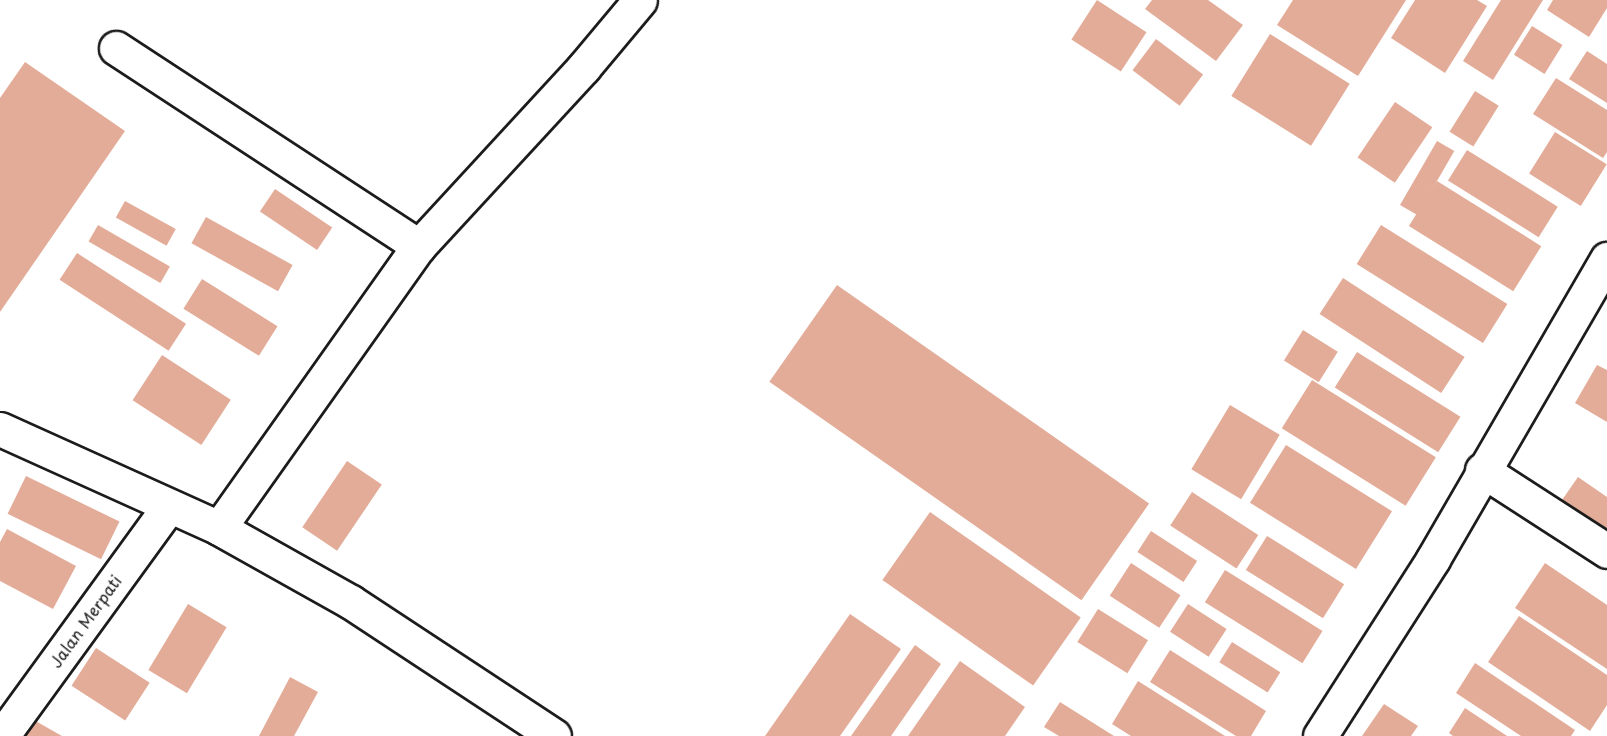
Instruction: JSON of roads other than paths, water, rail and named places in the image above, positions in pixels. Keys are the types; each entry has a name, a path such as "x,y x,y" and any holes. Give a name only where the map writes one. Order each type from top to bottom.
{"street":[{"path":"219,528 419,246 584,67 640,0"},
{"path":"116,48 419,246"},
{"path":"1320,736 1433,560 1482,470 1607,259"},
{"path":"0,429 219,528 351,602 555,736"},
{"path":"1482,470 1607,551"},
{"name":"Jalan Merpati","path":"2,736 169,506"}]}
